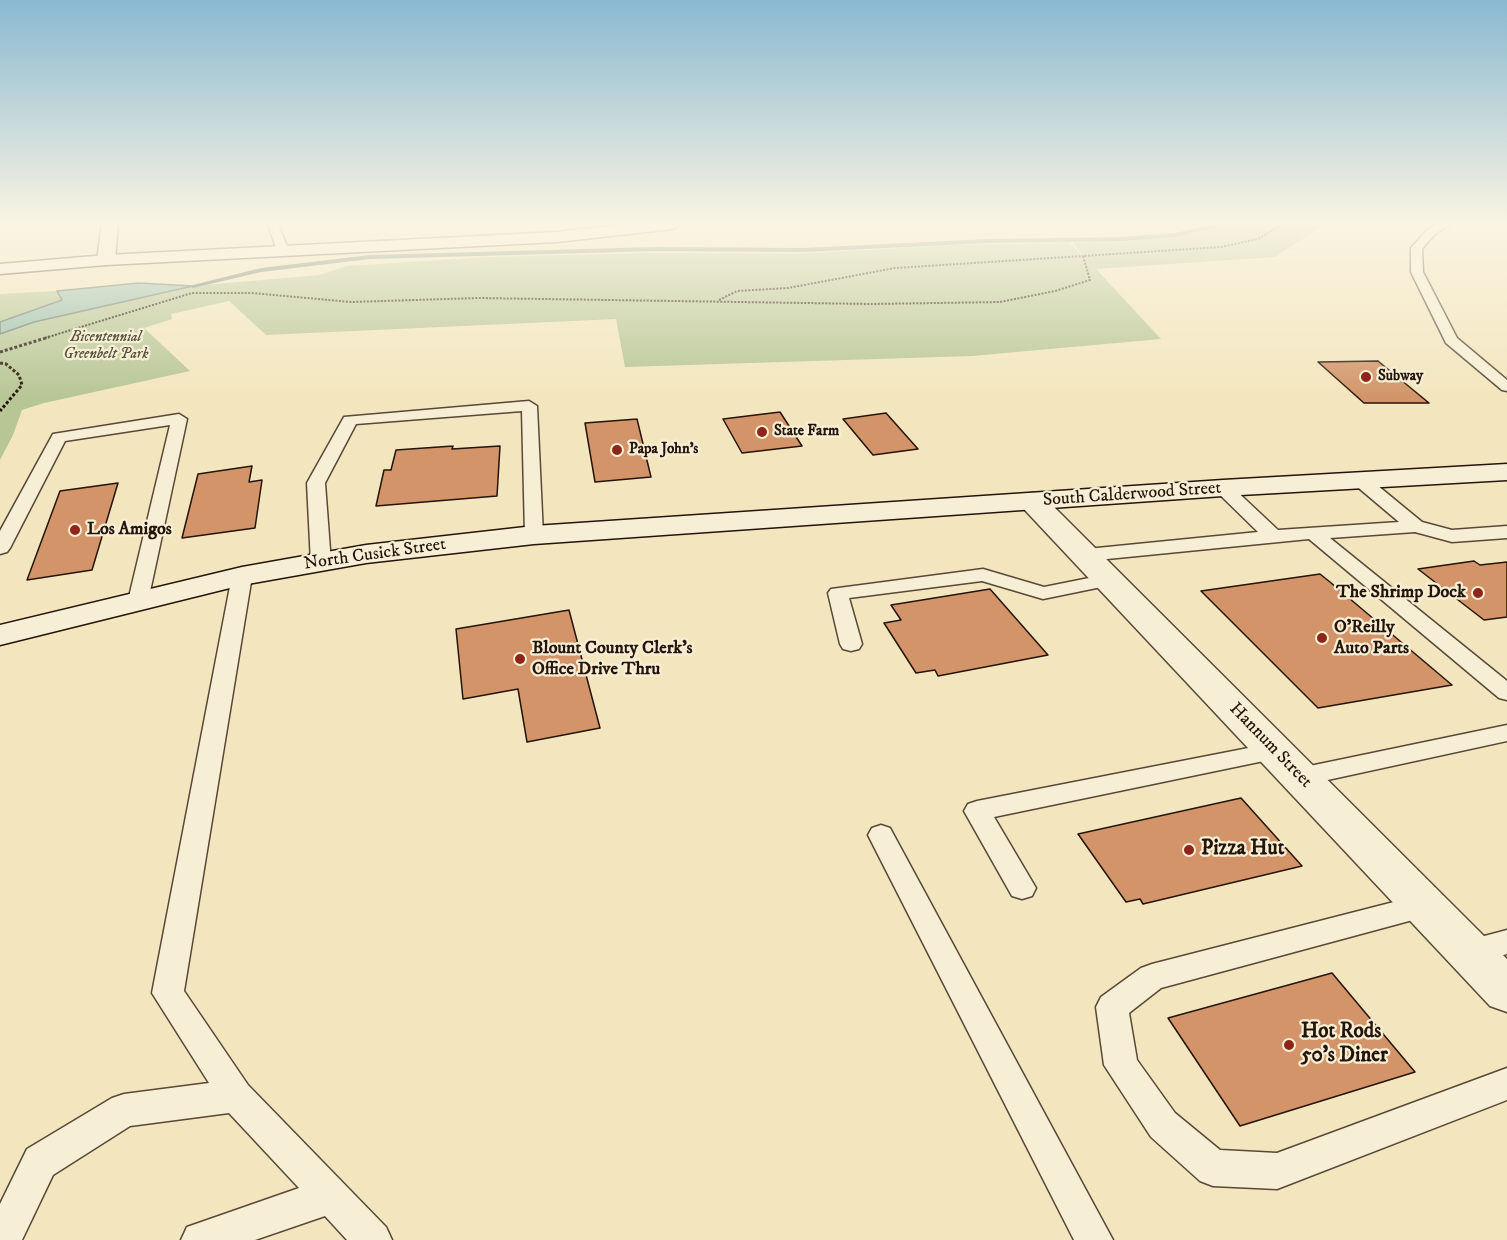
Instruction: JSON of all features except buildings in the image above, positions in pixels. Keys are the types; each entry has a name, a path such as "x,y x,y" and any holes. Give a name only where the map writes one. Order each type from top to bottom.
{"street":[{"name":"South Calderwood Street","path":"758,520 1222,488 1503,475"},
{"name":"Hannum Street","path":"1032,501 1507,991"},
{"name":"North Cusick Street","path":"0,635 242,576 366,554 534,535 758,520"}],"lane":[{"path":"1421,282 1451,340 1507,387"},
{"path":"321,563 316,483 350,420 529,406 534,535"},
{"path":"0,548 59,437 179,419 138,601"},
{"path":"1360,480 1415,526"},
{"path":"1222,488 1273,536"},
{"path":"851,644 838,593 983,575 1043,592 1098,568 1273,536 1415,526 1452,536 1507,532"},
{"path":"1312,533 1507,693"},
{"path":"242,576 168,993 236,1096 373,1240"},
{"path":"1300,777 1507,734"},
{"path":"1022,888 977,811 1274,751"},
{"path":"881,835 1094,1240"},
{"path":"1425,906 1152,977 1112,1007 1121,1065 1163,1125 1213,1168 1277,1171 1507,1084"},
{"path":"1469,952 1507,942"},
{"path":"2,1240 40,1162 124,1110 236,1096"},
{"path":"200,1240 331,1196"}],"path":[{"path":"718,301 736,291 788,288 821,282"},
{"path":"0,351 192,293 252,292 351,302 478,298 871,304 1000,303 1084,282"},
{"path":"0,363 6,364 19,375 22,385 0,411"}],"green space":[{"path":"240,282 1108,282 1161,339 972,356 625,367 616,319 266,335 229,301 171,314 172,319 144,328 190,371 44,403 22,410 13,435 0,460 0,334 34,322 193,286"},
{"name":"Bicentennial Greenbelt Park","path":"57,291 62,300 0,322 0,294"}],"shaded area":[{"path":"139,283 193,286 34,322 0,334 0,322 62,300 57,291"}],"waterway":[{"path":"193,286 211,282"}],"place":[{"name":"Subway","path":"1366,377"},
{"name":"State Farm","path":"762,432"},
{"name":"Papa John's","path":"617,450"},
{"name":"Los Amigos","path":"75,530"},
{"name":"The Shrimp Dock","path":"1478,593"},
{"name":"O'Reilly Auto Parts","path":"1322,638"},
{"name":"Blount County Clerk's Office Drive Thru","path":"520,659"},
{"name":"Pizza Hut","path":"1189,850"},
{"name":"Hot Rods 50's Diner","path":"1289,1045"}]}
